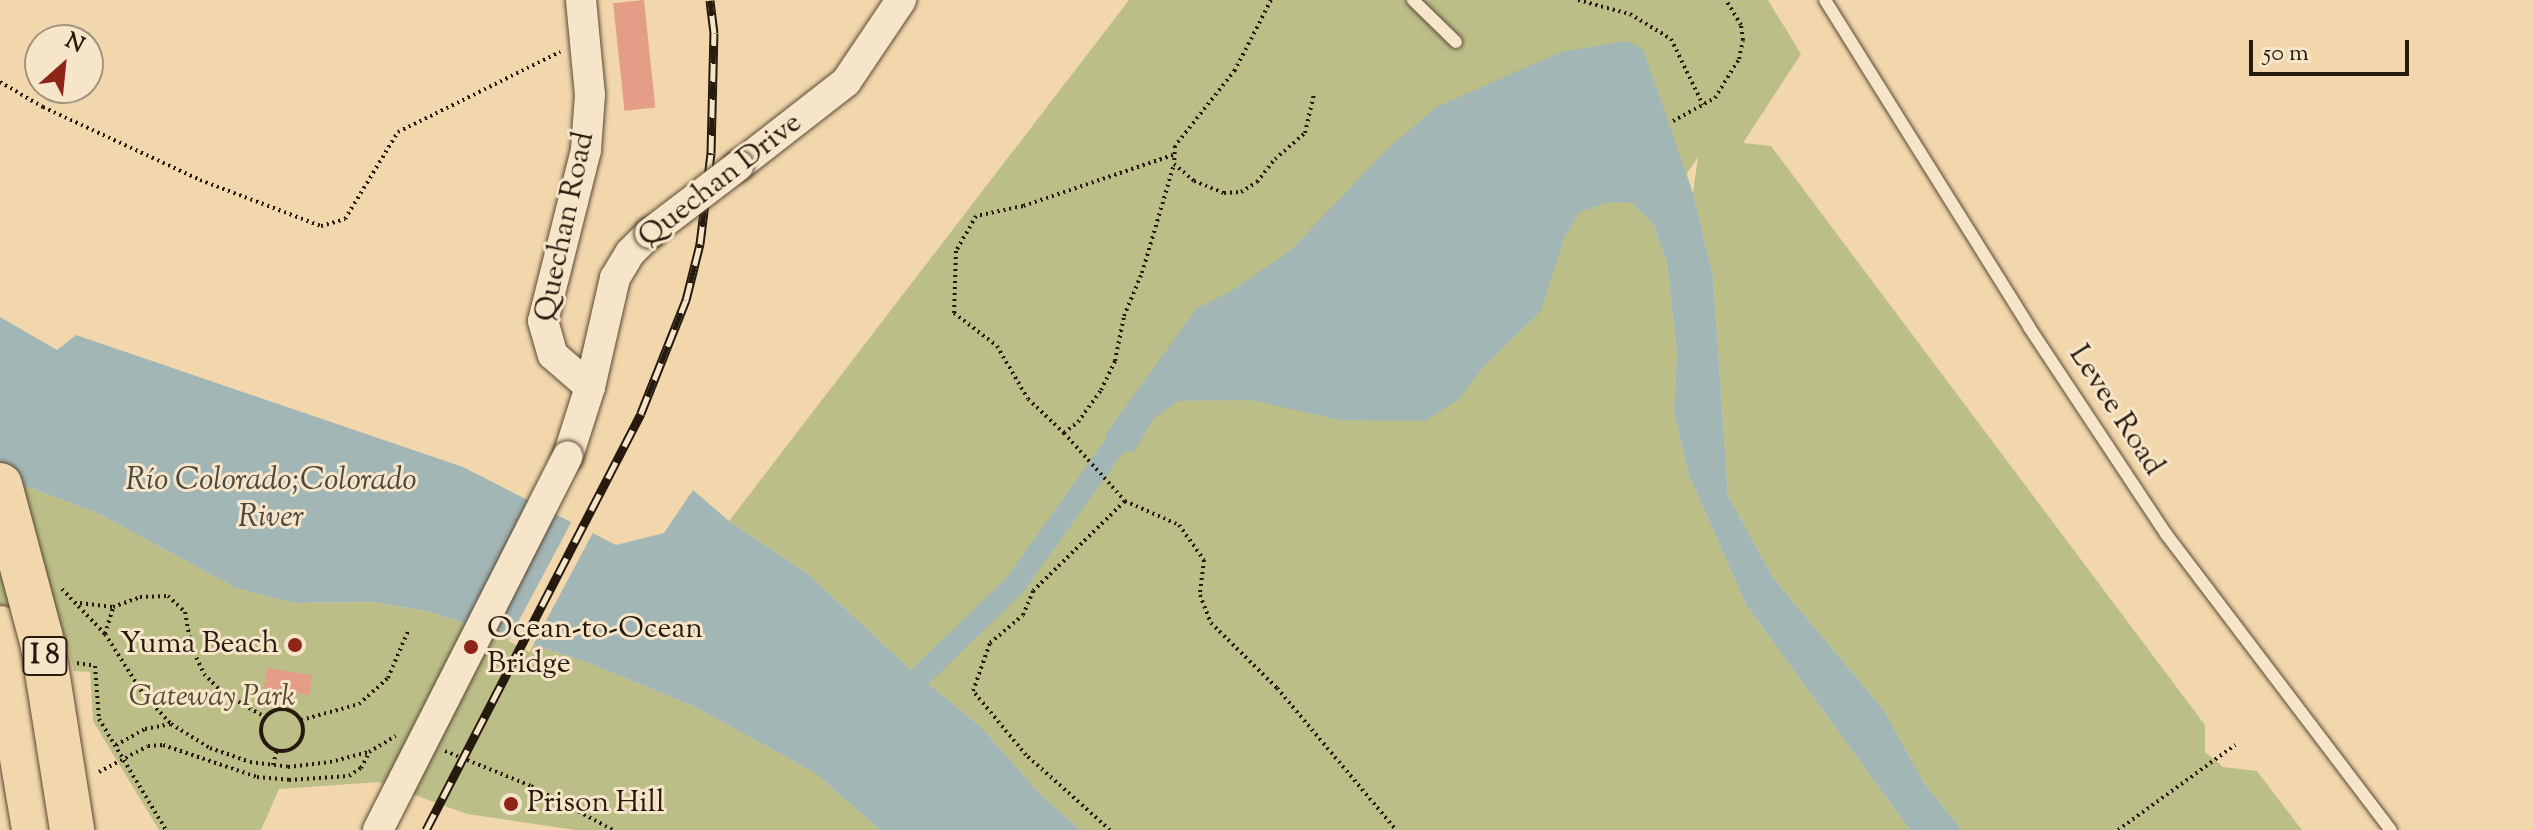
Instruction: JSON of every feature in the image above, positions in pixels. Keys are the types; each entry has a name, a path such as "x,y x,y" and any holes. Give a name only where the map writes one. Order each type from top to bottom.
{"highway":[{"name":"I 8","path":"0,485 43,646 72,830"},
{"name":"I 8","path":"0,628 34,830"}],"street":[{"name":"Quechan Road","path":"581,0 590,95 586,150 543,321 546,341 556,359 590,387"},
{"name":"Quechan Drive","path":"378,830 568,456 590,387 615,278 630,253 650,233 846,82 900,1"}],"lane":[{"path":"1413,0 1456,42"},
{"name":"Levee Road","path":"1825,0 2029,327 2166,534 2391,830"}],"path":[{"path":"1064,433 1078,422 1101,390 1115,361 1124,316 1142,273 1174,164 1175,146 1235,70 1271,0"},
{"path":"1578,0 1630,14 1671,39 1703,105"},
{"path":"1673,121 1715,98 1739,59 1743,40 1741,25 1726,0"},
{"path":"0,82 43,107 200,180 321,226 345,219 398,132 587,39"},
{"path":"1174,164 1194,181 1224,193 1241,192 1257,182 1275,159 1305,133 1314,95"},
{"path":"1173,155 1023,206 976,216 956,251 954,313 997,346 1028,399 1064,433 1125,501 1179,525 1204,560 1200,595 1211,623 1277,688 1396,830"},
{"path":"1110,830 1026,755 973,691 990,643 1023,615 1033,591 1125,501"},
{"path":"58,586 105,634 144,695 171,724 210,748 250,762 273,765 330,762 369,752 401,734"},
{"path":"78,603 113,607 140,597 168,596 185,612 191,647 204,674 223,693 265,717"},
{"path":"105,634 113,607"},
{"path":"265,717 284,709 301,720 359,704 388,678 408,631"},
{"path":"75,653 77,664 95,666 99,719 166,830"},
{"path":"265,717 262,737 277,750 290,750 300,741 301,720"},
{"path":"116,745 145,729 171,724"},
{"path":"99,772 148,746 163,745 257,777 289,780 349,776 361,768 369,752"},
{"path":"2118,830 2235,745"},
{"path":"273,765 277,750"},
{"path":"444,751 531,786 613,830"}],"green space":[{"path":"1129,0 1768,0 1801,54 1743,143 1771,146 2205,725 2205,752 2223,767 2257,771 2302,830 1962,830 1924,783 1883,709 1774,579 1728,496 1713,275 1693,193 1698,157 1653,224 1667,263 1677,353 1674,412 1688,473 1746,605 1910,830 1080,830 1040,794 980,726 909,668 808,574 729,521"},
{"name":"Gateway Park","path":"0,476 99,514 236,588 294,603 372,602 426,611 584,661 695,707 815,773 880,830 575,830 467,814 379,782 279,789 261,830 159,830 93,721 90,672 74,671 68,647 49,629 0,629"}],"water":[{"path":"1627,41 1643,49 1693,193 1713,275 1728,496 1774,579 1883,709 1924,783 1962,830 1910,830 1746,605 1688,473 1674,412 1677,353 1667,263 1653,224 1632,203 1608,202 1578,213 1563,241 1541,311 1484,366 1458,400 1425,421 1339,420 1251,400 1178,401 1154,418 1134,452 1110,451 1105,435 1196,309 1233,290 1291,250 1384,152 1436,107 1561,52"},
{"name":"Río Colorado;Colorado River","path":"0,317 57,350 76,335 463,467 616,545 664,533 693,490 729,521 808,574 909,668 980,726 1040,794 1080,830 880,830 815,773 695,707 584,661 426,611 372,602 294,603 236,588 99,514 0,476"}],"pier":[{"path":"573,519 594,530 529,652 508,641"}],"building":[{"path":"644,0 655,107 624,111 613,3"},
{"path":"267,668 312,675 309,695 264,688"}],"waterway":[{"path":"901,695 1014,586 1128,427"}],"railway":[{"path":"426,830 641,413 686,300 700,244 711,153 714,33 710,0"}],"place":[{"name":"Yuma Beach","path":"295,645"},
{"name":"Ocean-to-Ocean Bridge","path":"471,647"},
{"name":"Prison Hill","path":"511,804"}]}
